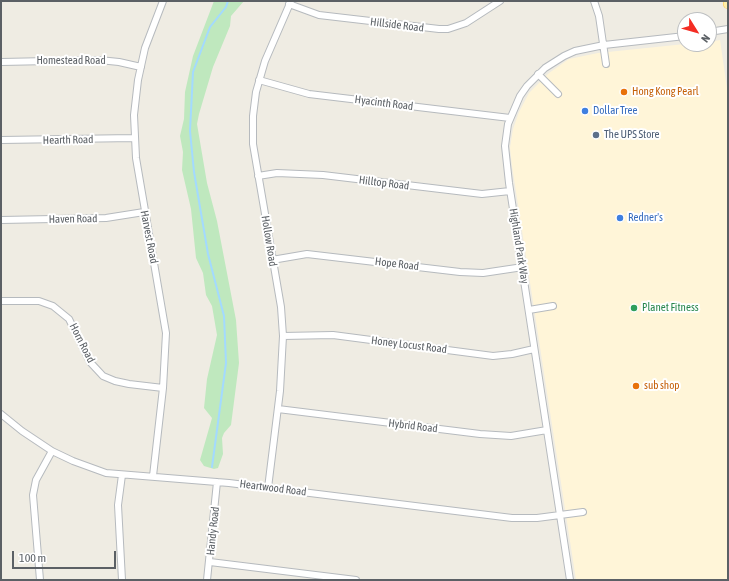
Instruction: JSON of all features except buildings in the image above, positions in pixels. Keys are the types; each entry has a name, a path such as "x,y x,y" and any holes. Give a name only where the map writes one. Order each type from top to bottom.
{"street":[{"name":"Harvest Road","path":"153,476 163,388 165,328 144,212 134,138 135,110 141,67 152,28 163,1"},
{"name":"Hillside Road","path":"290,3 319,15 448,29 466,23 500,1"},
{"path":"594,1 599,16 606,64"},
{"name":"Hollow Road","path":"268,488 278,409 283,336 281,307 252,135 256,92 259,80 265,61 290,3"},
{"path":"717,31 728,29"},
{"name":"Highland Park Way","path":"570,580 534,349 523,267 510,191 505,146 506,135 510,118 520,96 538,74 564,56 604,45 677,37"},
{"name":"Homestead Road","path":"1,62 99,60 119,62 141,67"},
{"path":"538,74 558,94"},
{"name":"Hyacinth Road","path":"259,80 310,94 510,118"},
{"name":"Hearth Road","path":"1,140 134,138"},
{"name":"Hilltop Road","path":"258,176 277,173 323,175 476,194 510,191"},
{"name":"Haven Road","path":"1,220 106,218 144,212"},
{"name":"Hope Road","path":"272,260 306,254 476,273 496,272 523,267"},
{"name":"Horn Road","path":"1,302 39,301 53,306 69,319 90,362 103,376 115,381 129,384 163,388"},
{"path":"529,310 553,306"},
{"name":"Honey Locust Road","path":"283,336 327,335 494,356 534,349"},
{"name":"Hybrid Road","path":"278,409 480,434 511,436 547,430"},
{"name":"Heartwood Road","path":"1,414 26,435 52,451 95,470 122,475 153,476 217,482 512,518 537,518 583,512"},
{"path":"40,580 33,495 36,480 52,451"},
{"path":"122,475 118,505 122,580"},
{"name":"Handy Road","path":"207,580 217,482"},
{"path":"210,562 356,580"}],"shaded area":[{"path":"720,40 728,95 728,580 576,580 512,166 510,148 513,129 519,112 529,93 549,73 569,59 598,53 677,45 677,52 717,52 717,41"}],"green space":[{"path":"214,1 244,1 231,16 230,26 213,67 197,124 207,183 217,221 236,320 239,363 231,425 224,433 222,438 223,454 218,468 214,469 204,466 200,460 212,418 204,408 207,379 217,335 212,306 206,295 203,273 196,258 191,209 182,170 183,152 180,136 184,119 185,92 193,56"}],"waterway":[{"path":"212,467 226,363 224,316 208,254 194,172 190,131 193,72 210,27 226,7 228,1"}],"place":[{"name":"Hong Kong Pearl","path":"624,92"},
{"name":"Dollar Tree","path":"585,111"},
{"name":"The UPS Store","path":"596,135"},
{"name":"Redner's","path":"620,218"},
{"name":"Planet Fitness","path":"634,308"},
{"name":"sub shop","path":"636,386"}]}
